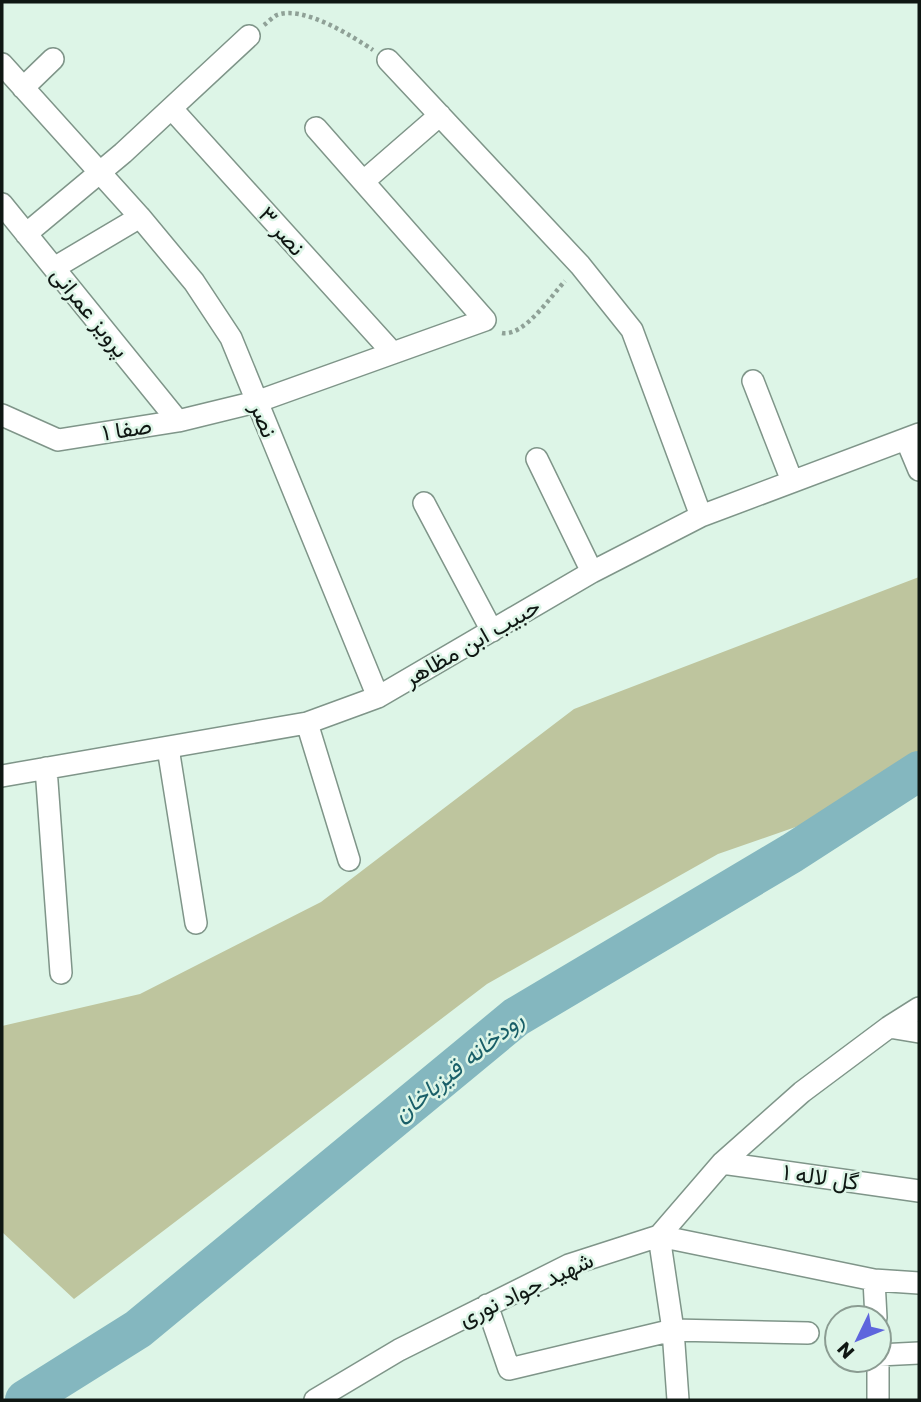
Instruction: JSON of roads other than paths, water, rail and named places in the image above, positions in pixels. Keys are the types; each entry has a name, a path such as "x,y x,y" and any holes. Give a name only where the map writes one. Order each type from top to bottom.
{"street":[{"path":"26,234 172,109 249,36"},
{"path":"23,88 53,58"},
{"path":"388,60 580,265 632,330 701,516"},
{"name":"نصر","path":"2,64 140,217 194,282 231,338 379,697"},
{"name":"نصر ۳","path":"172,109 392,352"},
{"path":"316,128 364,181 440,115"},
{"name":"صفا ۱","path":"2,415 58,440 178,421 256,402 485,320 364,181"},
{"name":"پرویز عمرانی","path":"2,204 178,421"},
{"path":"54,268 140,217"},
{"path":"753,381 792,481"},
{"path":"913,436 919,470"},
{"name":"حبیب ابن مظاهر","path":"2,776 307,723 379,697 592,572 701,516 913,436"},
{"path":"537,459 592,572"},
{"path":"424,503 492,631"},
{"path":"307,723 349,860"},
{"path":"168,748 196,923"},
{"path":"46,768 61,973"},
{"path":"677,1400 673,1330 659,1236 722,1163 802,1093 919,1007"},
{"path":"889,1027 919,1032"},
{"name":"گل لاله ۱","path":"722,1163 919,1191"},
{"path":"659,1236 874,1280 919,1283"},
{"name":"شهید جواد نوری","path":"315,1400 399,1350 569,1265 659,1236"},
{"path":"874,1280 875,1304"},
{"path":"487,1305 509,1369 673,1330 808,1333"},
{"path":"893,1354 919,1353"},
{"path":"877,1374 878,1400"}],"waterway":[{"name":"رودخانه قیزباخان","path":"25,1400 138,1329 516,1017 792,853 919,771"}]}
